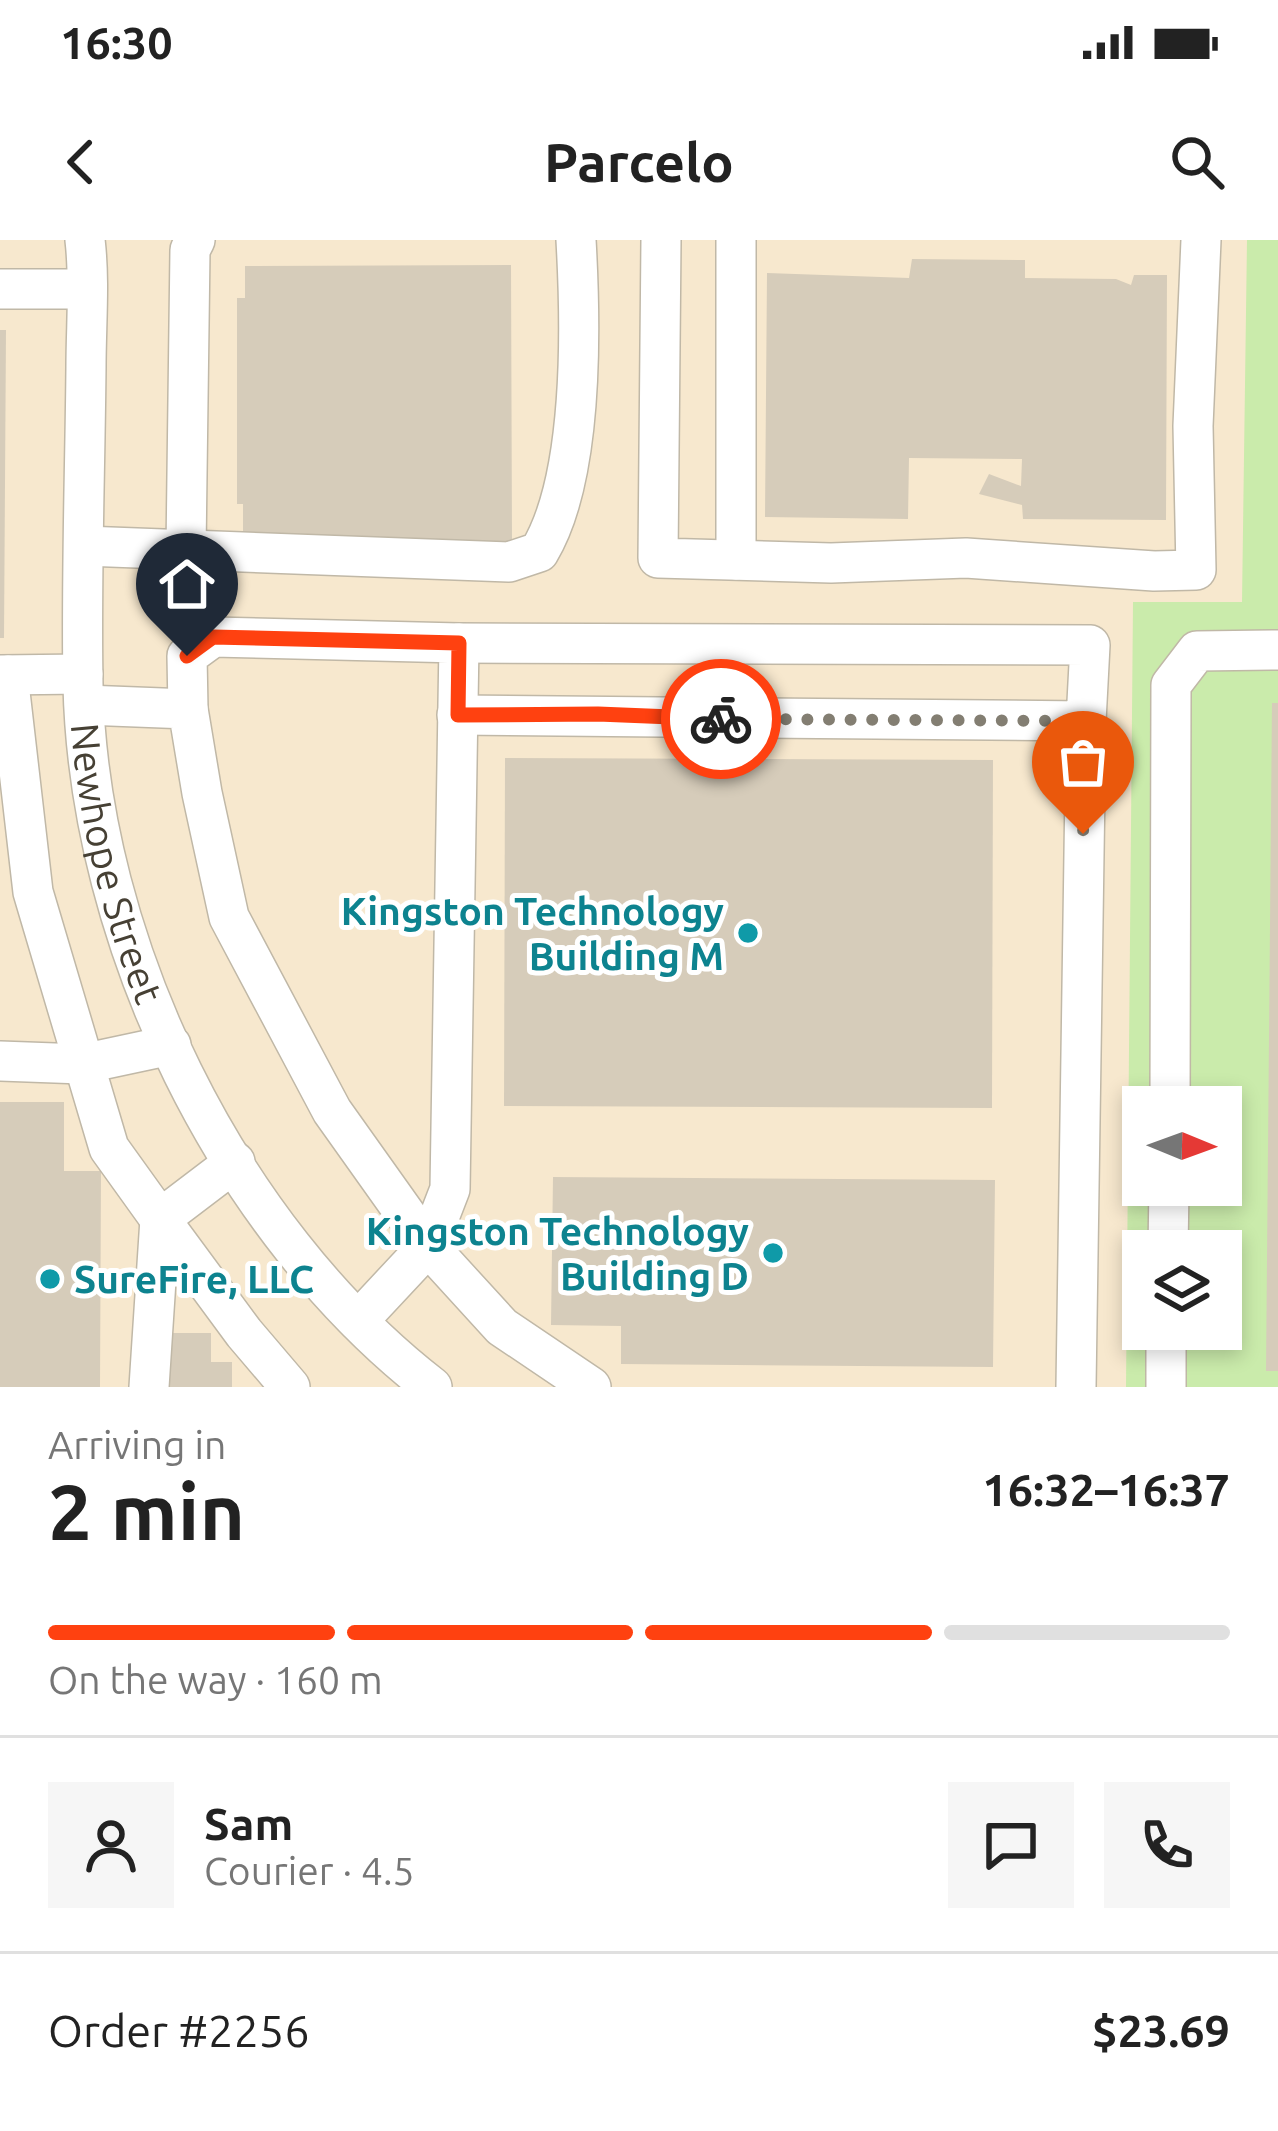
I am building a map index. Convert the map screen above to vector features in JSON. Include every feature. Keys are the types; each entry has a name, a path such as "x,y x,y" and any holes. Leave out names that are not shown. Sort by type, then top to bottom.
{"street":[{"name":"Newhope Street","path":"85,240 84,689 95,800 119,909 155,1013 203,1113 337,1302 427,1386"},
{"path":"187,550 190,250 195,240"},
{"path":"84,546 508,562 539,552 556,524 570,467 579,296 576,240"},
{"path":"661,240 658,558 830,563 966,558 1154,572 1196,570 1193,426 1201,240"},
{"path":"736,240 736,560"},
{"path":"0,289 86,290"},
{"path":"591,1387 502,1327 428,1246 332,1111 229,917 188,709 187,656 213,637 459,643 1090,645 1076,1387"},
{"path":"358,1321 428,1246 449,1189 459,643"},
{"path":"1170,1086 1171,686 1197,651 1278,650"},
{"path":"188,709 4,675 33,892 110,1148 244,1333 290,1387"},
{"path":"458,715 1087,721"},
{"path":"0,1061 82,1064 171,1045"},
{"path":"149,1387 160,1219 235,1162"},
{"path":"1166,1350 1166,1387"}],"shaded area":[{"path":"0,240 1278,240 1278,1387 0,1387"}],"green space":[{"path":"1247,240 1278,240 1278,1387 1126,1387 1126,1350 1242,1350 1242,1230 1127,1230 1128,1206 1242,1206 1242,1086 1129,1086 1133,602 1242,602"}],"building":[{"path":"912,259 1025,260 1025,278 1116,279 1131,285 1134,275 1167,275 1166,520 1023,519 1022,505 979,494 989,474 1021,486 1022,459 909,458 908,519 765,517 767,273 909,278"},
{"path":"511,265 512,542 267,543 267,533 243,532 243,504 237,504 237,298 245,298 245,266"},
{"path":"0,330 6,330 4,638 0,638"},
{"path":"1272,703 1278,703 1278,1371 1266,1371"},
{"name":"Kingston Technology Building M","path":"505,758 993,760 992,1108 504,1106"},
{"name":"SureFire, LLC","path":"0,1102 64,1102 64,1171 101,1171 100,1387 0,1387"},
{"name":"Kingston Technology Building D","path":"553,1177 995,1180 993,1367 621,1364 621,1326 551,1325"},
{"path":"162,1333 211,1333 211,1362 232,1362 232,1387 162,1387"}],"way so far":[{"path":"721,719 1087,721 1083,834"}],"place":[{"name":"Kingston Technology Building M","path":"748,933"},
{"name":"Kingston Technology Building D","path":"773,1253"},
{"name":"SureFire, LLC","path":"50,1279"}],"route":[{"path":"187,656 213,637 459,643 458,715 721,719"}]}
